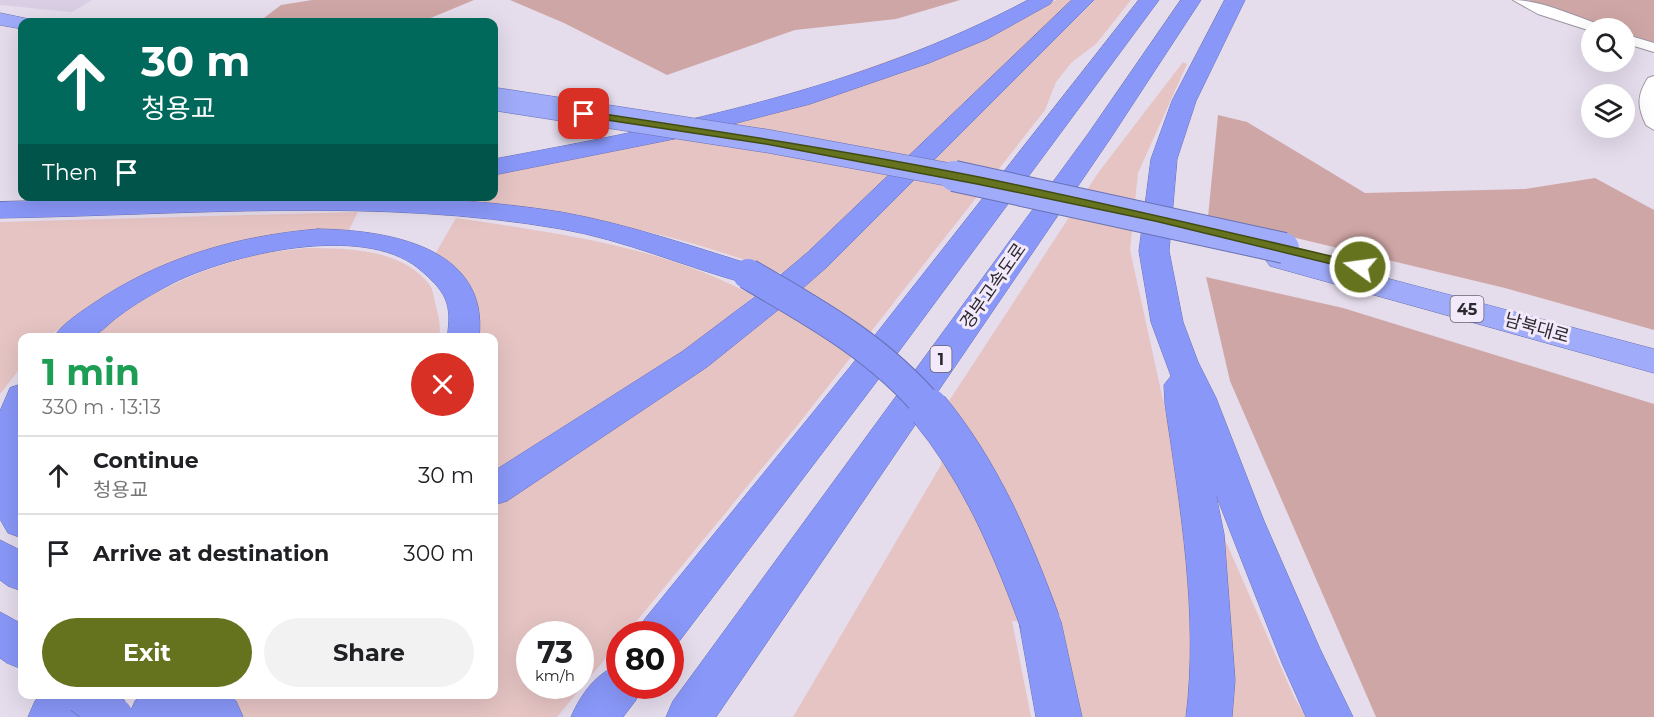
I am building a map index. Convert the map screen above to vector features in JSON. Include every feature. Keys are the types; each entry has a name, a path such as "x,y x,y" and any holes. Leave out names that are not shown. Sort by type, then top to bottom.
{"highway":[{"path":"498,166 604,148 764,109 872,76 941,50 980,33 1043,0"},
{"path":"498,487 695,359 767,303 818,259 1084,0"},
{"path":"669,621 862,376 1149,0"},
{"name":"경부고속도로","path":"689,717 1097,139 1191,0"},
{"path":"1235,0 1184,101 1164,159 1154,251 1167,322 1181,362 1199,398 1245,521 1304,663 1330,717"},
{"path":"0,20 18,22"},
{"path":"0,29 18,31"},
{"name":"45","path":"498,100 766,141 930,171 1155,218 1282,254"},
{"name":"45","path":"498,111 829,166 1282,254"},
{"path":"208,203 223,201"},
{"path":"0,210 126,208 208,203 390,205 506,213 563,221 639,239 748,274 828,321 898,373 940,421 983,486 1019,563 1040,622 1059,717"},
{"path":"75,333 96,315 137,290 181,268 224,252 274,241 318,237 353,237 386,244 414,252 436,265 455,286 465,310 463,333"},
{"name":"남북대로","path":"1282,254 1473,296 1654,346"},
{"name":"남북대로","path":"1282,254 1654,361"},
{"path":"1181,362 1182,404 1204,534 1213,680 1209,717"},
{"path":"18,408 4,451 9,500 18,515"},
{"path":"0,557 18,570"},
{"path":"0,632 18,646"},
{"path":"51,717 76,699"},
{"path":"90,699 113,717"},
{"path":"151,717 176,699"},
{"path":"196,699 219,717"},
{"path":"594,717 609,699"}],"street":[{"path":"1520,0 1543,11 1581,23"},
{"path":"1635,42 1654,48"},
{"path":"1654,81 1650,86 1645,106 1654,125"}],"shaded area":[{"path":"0,0 92,0 72,12 0,5"},
{"path":"312,0 474,0 431,18 264,18 281,5"},
{"path":"510,0 960,0 896,19 795,30 667,75 564,23"},
{"path":"1057,0 1074,0 839,225 783,274 734,256 633,228 530,210 447,201 498,201 498,170 595,155 702,128"},
{"path":"1095,0 1131,0 1096,44 1072,62 1056,82 1045,110 800,422 637,621 606,621 606,658 594,672 594,621 516,621 516,699 572,699 557,717 175,717 200,699 498,699 498,503 626,417 944,148"},
{"path":"1528,0 1654,0 1654,43 1635,36 1635,18 1582,18"},
{"path":"1183,62 1187,64 1138,173 1130,250 1174,450 1184,518 1194,646 1187,717 1077,717 1057,623 1012,621 1031,717 793,717 941,465 947,404 1098,173"},
{"path":"1218,115 1247,122 1365,193 1525,189 1595,178 1654,210 1654,330 1505,288 1208,217"},
{"path":"358,212 348,232 285,233 216,247 134,282 53,333 18,333 18,371 0,394 0,222"},
{"path":"456,218 571,236 646,253 719,279 754,296 681,355 498,473 498,333 471,333 434,256"},
{"path":"304,248 354,250 371,252 403,263 429,284 440,333 97,333 125,311 183,280 224,264 267,253"},
{"path":"1206,277 1343,308 1654,404 1654,717 1376,717 1230,381"},
{"path":"1223,535 1294,697 1306,717 1231,717 1233,702"}],"route":[{"path":"584,114 766,141 977,180 1155,218 1360,267"}]}
